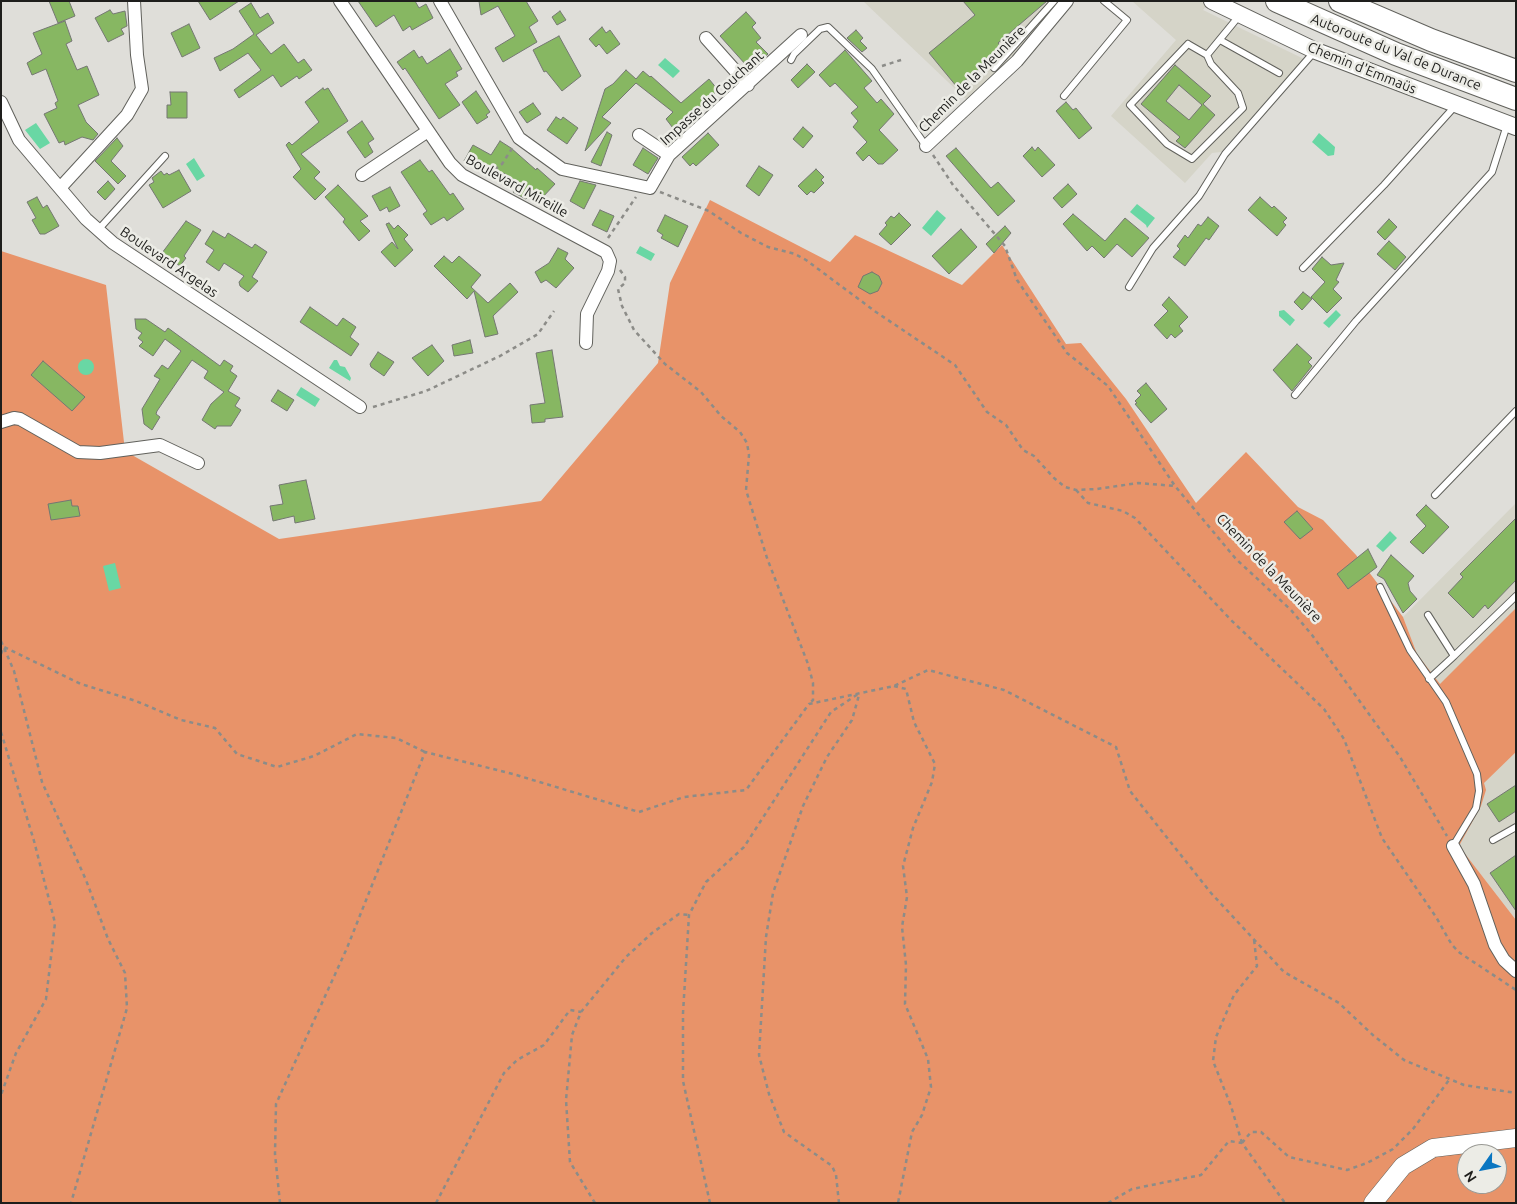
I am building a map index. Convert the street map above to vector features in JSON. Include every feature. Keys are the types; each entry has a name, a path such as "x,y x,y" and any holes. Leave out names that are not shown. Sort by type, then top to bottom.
{"highway":[{"name":"Autoroute du Val de Durance","path":"1278,1 1396,54 1516,99"},
{"name":"Autoroute du Val de Durance","path":"1340,1 1431,40 1516,70"}],"main road":[{"path":"1373,1203 1403,1166 1433,1148 1516,1138"}],"street":[{"path":"60,188 127,115 142,89 137,55 134,1"},
{"name":"Boulevard Mireille","path":"340,1 428,132 450,163 462,175 477,181 606,252 610,260"},
{"path":"440,1 519,138 562,169 650,188"},
{"name":"Chemin de la Meunière","path":"926,146 1017,61 1067,1"},
{"name":"Chemin d'Emmaüs","path":"1212,1 1316,51 1511,125"},
{"name":"Impasse du Couchant","path":"650,188 669,155 802,35"},
{"path":"706,38 748,85"},
{"name":"Boulevard Argelas","path":"3,110 19,140 35,162 86,219 113,243 360,407"},
{"path":"362,175 428,132"},
{"path":"639,135 669,155"},
{"path":"586,343 588,314 604,281 610,260"},
{"path":"1,422 14,418 20,419 78,452 100,453 160,445 198,463"},
{"path":"1453,846 1474,884 1495,945 1504,960 1516,971"}],"lane":[{"path":"994,68 1054,1"},
{"path":"1064,96 1127,20 1104,1"},
{"path":"1207,55 1240,15"},
{"path":"791,60 794,54 820,29 828,27 872,69 926,146"},
{"path":"1220,40 1279,73"},
{"path":"1188,44 1207,55 1211,64 1238,93 1243,108 1192,160 1167,144 1130,105 1188,44"},
{"path":"1129,287 1153,248 1199,196 1225,154 1316,51"},
{"path":"1303,268 1384,185 1456,104"},
{"path":"1295,395 1356,321 1492,172 1511,125"},
{"path":"98,230 165,156"},
{"path":"1435,495 1516,411"},
{"path":"1380,587 1410,650 1446,702 1456,722 1476,774 1479,791 1476,808 1467,827 1453,846"},
{"path":"1429,679 1516,596"},
{"path":"1428,615 1454,656"},
{"path":"1493,840 1516,827"}],"path":[{"path":"872,69 904,59"},
{"path":"477,181 502,164 519,138"},
{"name":"Chemin de la Meunière","path":"926,146 953,185 1005,246 1017,280 1067,353 1108,386 1174,486 1236,559 1291,610 1312,635 1400,756 1453,846"},
{"path":"600,249 638,195 650,188 709,211 741,233 768,247 795,254 806,260 876,312 955,365 987,412 1006,425 1023,450 1034,456 1065,487 1076,490 1097,489 1138,483 1174,486"},
{"path":"4,647 81,684 136,701 181,720 215,728 236,754 277,767 314,756 357,734 396,738 426,752 513,774 639,812 684,797 746,790 813,700 813,683 808,664 767,558 746,490 749,455 747,443 740,432 721,416 701,392 665,364 634,330 622,306 618,289 625,283 625,277 622,271 610,260"},
{"path":"360,407 366,409 426,391 500,356 538,334 554,311"},
{"path":"1076,490 1088,503 1122,511 1135,518 1231,620 1324,709 1344,739 1382,838 1436,917 1452,944 1460,953 1516,990"},
{"path":"1,641 14,671 42,782 86,880 108,940 125,973 127,1008 71,1203"},
{"path":"1,654 4,647"},
{"path":"809,704 894,686 928,670 1004,690 1116,748 1130,791 1211,893 1284,972 1339,1002 1374,1036 1404,1060 1464,1085 1516,1094"},
{"path":"894,686 906,689 914,722 935,764 932,782 913,828 903,866 906,897 902,927 906,965 905,1004 928,1059 931,1087 922,1115 912,1132 898,1203"},
{"path":"710,1203 683,1081 689,915 706,882 744,848 831,712 859,693"},
{"path":"839,1203 836,1175 832,1166 784,1132 770,1094 759,1055 766,937 773,893 803,806 827,757 852,720 859,693"},
{"path":"1,732 34,840 55,923 46,999 16,1053 1,1095"},
{"path":"280,1203 275,1154 276,1104 347,948 426,752"},
{"path":"595,1203 570,1162 566,1100 572,1034 581,1012 626,957 652,933 679,914 689,915"},
{"path":"1254,938 1257,966 1234,995 1216,1037 1213,1061 1231,1106 1242,1143 1285,1203"},
{"path":"436,1203 504,1073 517,1060 544,1045 570,1010 581,1012"},
{"path":"1242,1143 1250,1132 1261,1132 1289,1156 1347,1170 1366,1163 1393,1149 1413,1129 1449,1080"},
{"path":"1108,1203 1132,1189 1201,1175 1229,1141 1242,1143"}],"shaded area":[{"path":"863,1 1059,1 1042,20 1028,43 968,101"},
{"path":"1132,1 1200,1 1207,5 1203,10 1304,59 1221,152 1212,153 1185,183 1111,116 1176,40"},
{"path":"665,58 680,71 673,78 658,65"},
{"path":"36,123 50,143 40,149 25,130"},
{"path":"1319,133 1335,147 1334,155 1328,156 1312,142"},
{"path":"194,158 205,176 197,181 186,164"},
{"path":"710,200 830,262 855,235 962,285 1002,245 1066,344 1081,343 1126,399 1196,503 1246,452 1298,507 1323,520 1356,555 1403,617 1417,654 1440,684 1516,608 1516,752 1484,783 1486,790 1481,806 1459,846 1516,920 1516,1203 1,1203 1,251 106,285 125,451 279,539 541,501 658,363 670,283"},
{"path":"1137,204 1155,218 1147,228 1130,212"},
{"path":"937,210 946,218 931,236 922,228"},
{"path":"640,246 655,254 651,261 636,253"},
{"path":"1284,310 1295,320 1290,326 1279,316 1279,311"},
{"path":"1336,310 1341,315 1329,328 1323,323"},
{"path":"86,359 92,361 94,367 92,373 86,375 80,373 78,367 80,361"},
{"path":"334,360 337,360 340,366 345,367 351,378 350,381 329,368"},
{"path":"301,387 320,399 315,407 296,395"},
{"path":"1516,503 1516,608 1440,685 1417,654 1403,617"},
{"path":"1390,531 1397,538 1383,552 1376,546"},
{"path":"115,563 121,588 109,591 103,566"},
{"path":"1516,752 1516,920 1459,846 1481,806 1483,783"}],"building":[{"path":"49,1 69,1 75,16 58,23"},
{"path":"198,1 239,1 210,20"},
{"path":"358,1 415,1 419,8 426,4 433,18 412,30 410,26 403,31 394,15 376,27"},
{"path":"479,1 526,1 538,21 529,27 537,42 503,62 495,48 515,36 498,6 481,15"},
{"path":"963,1 1047,1 998,43 1003,49 957,87 929,53 975,15"},
{"path":"251,3 260,18 268,13 274,23 256,35 271,54 284,44 298,63 304,59 312,70 299,79 297,76 281,87 273,75 239,98 234,90 261,70 248,53 220,71 214,58 233,49 254,34 239,11"},
{"path":"110,10 113,14 125,11 127,26 121,29 124,34 108,42 95,18"},
{"path":"560,11 566,20 557,25 552,17"},
{"path":"746,12 756,23 752,27 761,38 756,42 768,54 758,63 756,61 752,65 749,62 746,65 720,36"},
{"path":"65,21 72,41 66,44 77,70 87,66 99,95 78,105 86,122 98,134 93,140 82,137 65,145 64,141 59,143 44,114 57,108 55,103 58,101 46,69 32,75 27,63 42,54 33,33"},
{"path":"189,24 200,48 182,57 171,33"},
{"path":"602,27 606,33 610,30 620,44 607,54 599,44 596,47 589,39"},
{"path":"856,30 863,38 860,41 867,48 862,52 847,38"},
{"path":"559,36 581,76 562,91 546,71 544,72 533,50"},
{"path":"450,49 462,69 456,72 458,76 445,84 460,105 439,119 405,68 403,70 397,62 414,50 419,58 422,56 427,64"},
{"path":"845,50 872,81 864,88 877,103 881,99 894,114 879,130 898,150 883,164 878,164 869,155 863,161 856,153 867,142 853,127 858,121 851,113 858,107 835,83 830,87 819,75"},
{"path":"807,64 815,72 798,88 791,80"},
{"path":"1175,65 1211,96 1203,104 1215,115 1185,148 1176,141 1180,137 1141,104","holes":["1179,85 1202,105 1189,120 1166,101"]},
{"path":"626,70 636,79 643,71 681,103 709,79 718,90 693,113 695,116 676,132 666,119 673,112 636,83 602,117 611,123 585,151 605,89 613,84"},
{"path":"323,88 324,90 328,88 348,121 301,154 320,172 314,178 326,189 315,200 293,177 301,169 286,145 289,142 292,145 319,122 305,102"},
{"path":"476,91 490,112 486,115 488,117 477,124 462,102"},
{"path":"170,92 187,92 187,118 167,118 167,105 171,105"},
{"path":"1066,102 1073,110 1076,108 1092,128 1079,139 1056,111"},
{"path":"533,103 541,114 527,123 519,112"},
{"path":"556,117 561,120 563,117 578,128 567,144 547,130"},
{"path":"362,121 374,139 368,143 373,152 365,158 347,132"},
{"path":"803,127 813,136 803,148 793,139"},
{"path":"607,132 612,135 601,166 591,162"},
{"path":"708,133 719,145 696,166 693,163 690,166 682,157"},
{"path":"117,138 123,146 111,161 126,176 118,184 95,161"},
{"path":"500,141 536,170 537,168 555,184 541,199 533,191 526,199 513,192 518,186 504,173 494,181 488,175 464,161 473,145 491,155"},
{"path":"1032,147 1035,151 1038,147 1055,165 1042,177 1023,156"},
{"path":"643,148 658,158 648,174 633,165"},
{"path":"956,148 991,188 998,182 1015,201 998,216 946,156"},
{"path":"420,160 429,172 432,170 450,195 453,193 464,209 447,221 444,217 431,225 423,214 427,211 401,172"},
{"path":"759,166 773,175 759,196 746,186"},
{"path":"816,169 824,177 821,180 824,183 814,193 811,191 807,195 798,186"},
{"path":"179,170 191,191 163,208 149,185 154,182 152,178 161,171 164,175 167,173 169,175"},
{"path":"108,181 115,189 105,200 97,192"},
{"path":"580,181 596,185 584,209 570,201"},
{"path":"1068,184 1077,194 1062,208 1053,198"},
{"path":"338,185 368,216 360,221 370,231 359,241 343,222 345,219 325,197"},
{"path":"390,187 400,206 389,212 387,207 380,211 372,196"},
{"path":"37,197 43,208 47,205 59,226 45,234 40,234 32,220 36,218 27,202"},
{"path":"1260,197 1287,218 1283,222 1286,225 1277,236 1248,210"},
{"path":"600,210 614,216 607,232 592,225"},
{"path":"899,213 911,225 891,245 879,234 887,225 885,223 891,216 894,218"},
{"path":"1073,214 1105,241 1125,218 1149,238 1132,257 1117,244 1104,258 1092,246 1087,251 1063,224"},
{"path":"665,215 688,226 678,247 661,238 663,235 657,231"},
{"path":"1208,217 1219,226 1209,240 1206,238 1185,266 1173,257 1180,249 1177,246 1185,235 1188,238 1198,224 1201,226"},
{"path":"1389,219 1397,227 1385,240 1377,232"},
{"path":"186,221 201,230 184,256 186,258 180,266 162,253"},
{"path":"389,223 394,229 398,225 408,235 404,239 413,250 395,267 381,252 392,242 398,249 386,224"},
{"path":"1005,226 1011,233 994,253 986,244"},
{"path":"961,229 977,247 949,274 932,256"},
{"path":"213,231 225,238 228,233 252,248 255,244 267,252 252,277 258,281 248,292 240,286 239,282 244,276 224,263 219,271 206,262 214,250 205,244"},
{"path":"1389,241 1406,257 1395,270 1377,254"},
{"path":"558,248 568,253 565,259 574,268 556,288 546,280 541,283 535,272 549,263"},
{"path":"444,256 452,263 459,256 481,275 471,287 488,303 510,283 518,292 493,316 498,334 485,337 474,291 467,299 434,266"},
{"path":"1322,257 1331,265 1344,263 1336,280 1339,282 1333,289 1342,298 1327,313 1311,297 1325,282 1312,269"},
{"path":"872,272 879,276 882,283 878,291 870,294 858,287 863,276"},
{"path":"1303,292 1312,299 1302,310 1294,302"},
{"path":"1169,297 1188,317 1179,326 1183,331 1175,338 1171,334 1167,339 1154,325 1168,311 1162,305"},
{"path":"310,307 337,326 343,318 356,327 350,337 359,344 351,356 300,322"},
{"path":"135,319 146,319 165,332 168,328 220,366 224,360 233,366 230,371 237,376 228,391 240,398 235,406 241,410 231,426 217,426 215,429 202,420 211,404 224,392 204,378 208,371 192,360 157,411 156,414 160,417 152,430 144,424 142,409 160,379 154,376 162,365 168,369 181,351 165,339 153,356 139,346 143,342 138,338 142,333 136,329"},
{"path":"470,340 473,353 454,356 452,345"},
{"path":"1297,344 1312,358 1308,362 1312,366 1292,391 1273,370"},
{"path":"432,345 444,361 428,376 412,358"},
{"path":"552,350 563,417 532,423 530,405 545,403 536,353"},
{"path":"378,352 394,362 384,376 371,367 370,364"},
{"path":"43,361 85,397 72,411 31,375"},
{"path":"1146,383 1167,409 1151,423 1135,404 1137,403 1135,401 1141,395 1137,391"},
{"path":"278,390 294,400 287,411 271,401"},
{"path":"306,480 315,519 295,523 294,516 273,521 270,506 283,504 279,485"},
{"path":"71,500 72,506 78,506 80,516 51,520 48,504"},
{"path":"1426,505 1449,527 1423,554 1410,542 1426,526 1416,515"},
{"path":"1297,511 1313,529 1300,539 1284,522"},
{"path":"1516,518 1516,580 1488,609 1485,605 1473,618 1448,593 1463,577 1460,574"},
{"path":"1368,549 1377,567 1348,589 1337,574"},
{"path":"1391,555 1414,576 1408,583 1410,591 1417,599 1403,613 1384,579 1377,575"},
{"path":"1516,785 1516,811 1499,822 1487,804"},
{"path":"1516,855 1516,911 1490,873"}]}
